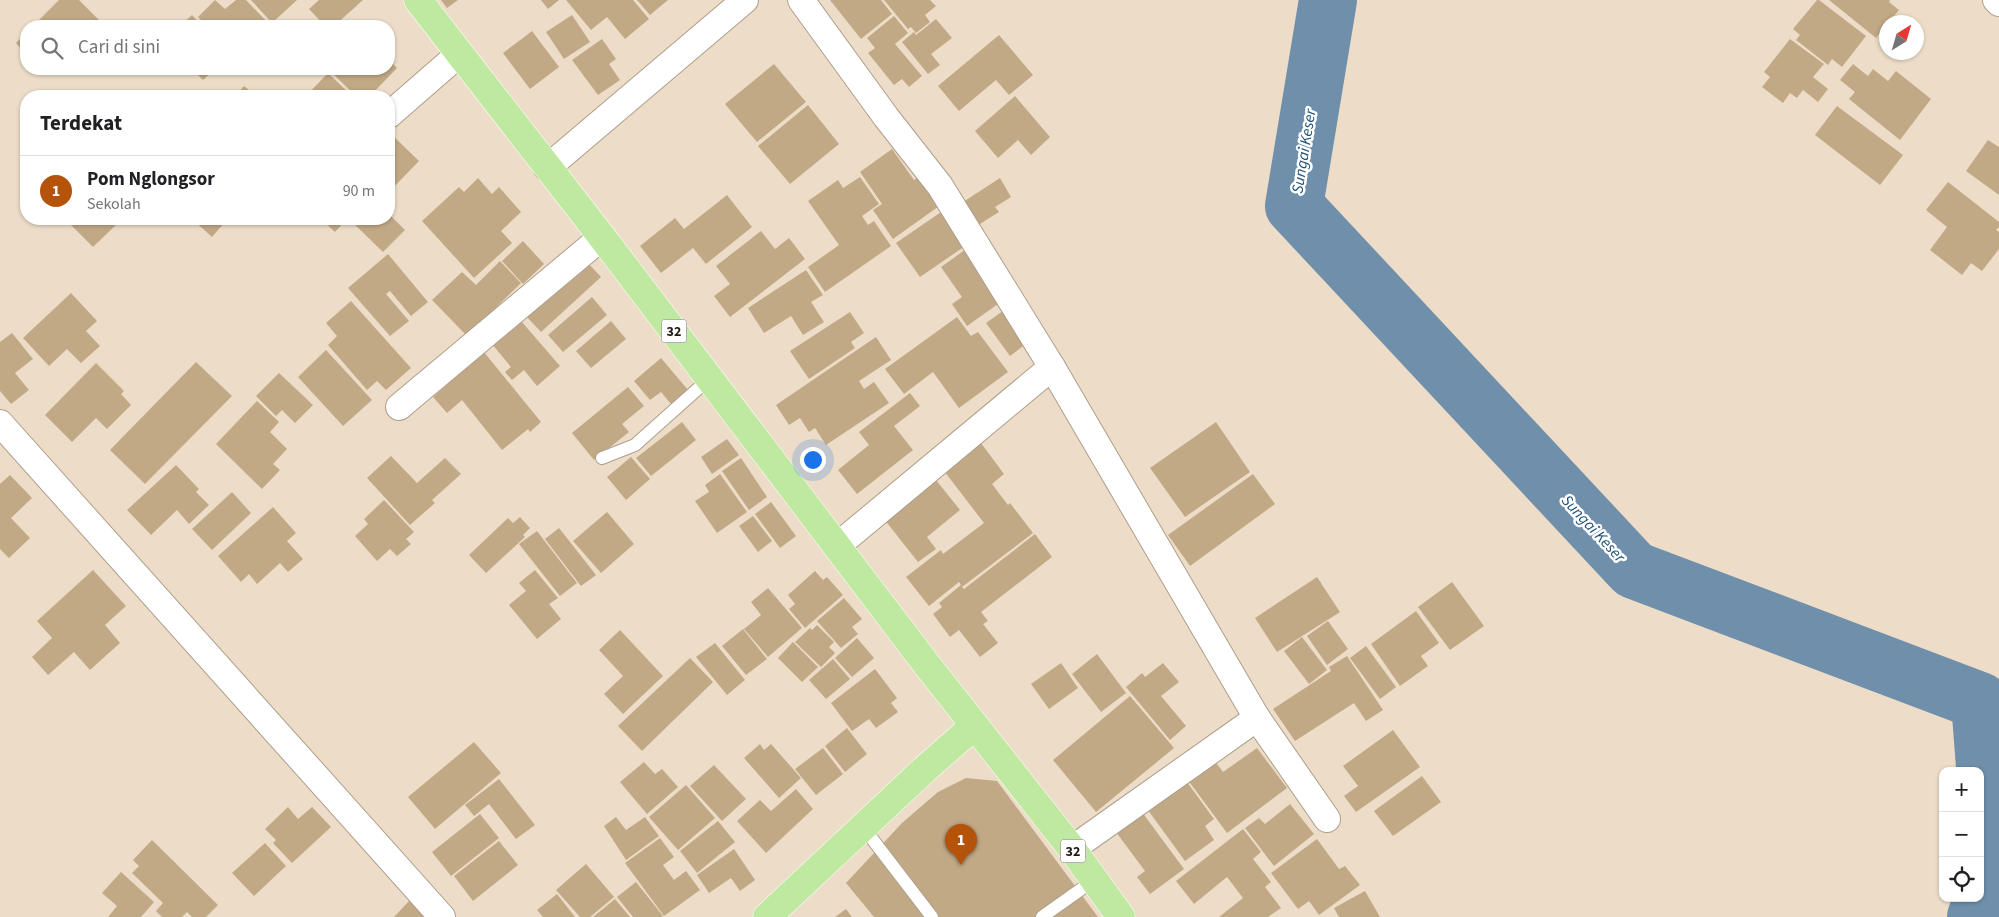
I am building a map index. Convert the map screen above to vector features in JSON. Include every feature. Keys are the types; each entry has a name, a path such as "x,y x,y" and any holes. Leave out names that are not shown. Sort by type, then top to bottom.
{"highway":[{"name":"32","path":"418,0 710,378 974,726 1072,849 1121,917"},
{"path":"767,917 925,769 974,726"}],"street":[{"path":"547,168 745,0"},
{"path":"801,0 940,186 1052,367 1257,718 1326,819"},
{"path":"1996,0 1999,3"},
{"path":"395,110 459,54"},
{"path":"399,407 602,237"},
{"path":"837,546 1052,367"},
{"path":"0,423 442,917"},
{"path":"1072,849 1257,718"}],"lane":[{"path":"602,458 635,446 710,378"},
{"path":"863,827 932,917"},
{"path":"1042,917 1094,880"}],"building":[{"path":"59,0 79,0 99,20 39,20"},
{"path":"215,0 225,9 236,0 246,0 265,20 201,20 198,17"},
{"path":"251,0 297,0 275,20 269,20"},
{"path":"319,0 363,0 341,20 319,20 309,9"},
{"path":"441,0 458,0 447,8"},
{"path":"541,0 559,0 548,9"},
{"path":"566,0 633,0 649,19 625,39 607,17 591,30"},
{"path":"637,0 668,0 650,15"},
{"path":"830,0 881,0 892,14 861,39"},
{"path":"884,0 930,0 936,6 925,15 930,22 916,33 911,27 908,29"},
{"path":"1817,0 1866,36 1842,67 1832,59 1828,65 1796,40 1800,35 1793,29"},
{"path":"1829,0 1890,0 1889,2 1899,10 1895,15 1879,15 1879,34 1876,38"},
{"path":"192,15 197,20 187,20"},
{"path":"572,15 590,42 564,59 546,32"},
{"path":"894,16 908,33 895,44 922,76 909,87 902,79 894,85 868,53 875,48 867,38"},
{"path":"936,19 952,38 931,54 940,65 928,74 902,42 914,32 916,35"},
{"path":"532,31 559,67 530,89 503,53"},
{"path":"999,35 1033,75 1009,95 996,80 959,111 938,86"},
{"path":"20,39 20,47 16,43"},
{"path":"602,39 616,59 609,64 620,80 598,95 572,60"},
{"path":"1790,39 1824,64 1813,77 1828,89 1818,102 1803,90 1797,98 1790,93 1783,103 1762,87 1770,77 1764,72"},
{"path":"774,64 806,102 757,142 725,104"},
{"path":"1853,64 1868,76 1873,69 1888,81 1896,71 1931,99 1900,140 1849,99 1855,92 1840,80"},
{"path":"198,75 208,75 203,80"},
{"path":"326,75 330,75 346,90 312,90"},
{"path":"334,75 390,75 376,90 350,90"},
{"path":"244,86 249,90 240,90"},
{"path":"1015,96 1050,137 1031,155 1018,140 998,158 975,131"},
{"path":"808,105 839,144 790,184 758,146"},
{"path":"1837,106 1903,155 1880,185 1815,135"},
{"path":"395,138 419,161 395,186"},
{"path":"1988,140 1999,147 1999,195 1966,171"},
{"path":"892,149 914,180 921,175 942,204 893,239 873,210 882,204 860,172"},
{"path":"860,177 879,204 862,216 868,225 874,221 891,246 825,292 808,267 839,245 808,201 838,180 843,188"},
{"path":"478,178 492,194 499,187 521,212 501,231 512,243 474,278 422,221 459,187 464,192"},
{"path":"1000,178 1011,197 995,207 999,212 975,227 960,204"},
{"path":"1948,182 1999,222 1999,227 1996,230 1999,232 1999,249 1982,271 1971,263 1962,275 1930,250 1947,227 1926,210"},
{"path":"727,195 752,227 706,264 693,248 661,273 640,246 675,218 684,229"},
{"path":"944,210 968,244 920,277 896,243"},
{"path":"395,220 405,230 383,252 355,225 395,225"},
{"path":"71,225 116,225 93,247"},
{"path":"199,225 222,225 212,237"},
{"path":"327,225 341,225 335,232"},
{"path":"761,231 775,249 789,238 805,259 730,317 714,296 730,284 716,266"},
{"path":"523,241 544,264 523,284 502,261"},
{"path":"969,247 1005,299 967,326 952,304 962,297 941,267"},
{"path":"388,254 428,302 411,316 390,291 386,294 409,321 390,336 348,288"},
{"path":"500,261 521,283 467,336 432,300 462,272 476,285"},
{"path":"587,262 601,277 541,332 526,316"},
{"path":"806,270 823,295 811,302 824,322 803,335 791,316 764,333 748,308"},
{"path":"71,293 97,321 86,331 100,346 81,363 67,349 49,366 23,338"},
{"path":"592,297 607,315 563,352 548,335"},
{"path":"351,301 411,368 386,390 377,381 367,390 328,345 337,336 326,323"},
{"path":"1007,308 1031,340 1010,356 986,323"},
{"path":"850,312 864,333 851,342 855,348 809,379 790,351"},
{"path":"515,314 560,366 537,386 524,370 512,380 505,372 511,367 487,338"},
{"path":"957,317 971,336 978,332 1008,372 959,408 933,372 904,394 885,369"},
{"path":"611,321 626,339 591,368 576,351"},
{"path":"12,333 33,359 15,373 29,390 11,404 0,391 0,342"},
{"path":"876,337 891,360 859,381 864,389 874,382 889,403 826,445 815,428 809,432 800,418 789,425 776,405"},
{"path":"479,346 541,422 530,432 528,429 502,450 462,400 447,413 433,397 448,384"},
{"path":"326,350 372,400 343,426 298,377"},
{"path":"661,358 688,390 671,404 661,392 650,400 634,381"},
{"path":"196,362 232,396 145,484 110,450"},
{"path":"96,363 124,391 121,394 131,405 107,429 96,418 72,442 45,415"},
{"path":"279,373 313,405 295,423 282,410 276,416 256,396"},
{"path":"628,387 644,406 622,424 629,432 594,460 572,433"},
{"path":"910,393 920,406 894,426 913,450 857,494 838,470 869,445 859,432"},
{"path":"257,401 279,422 270,432 287,449 273,464 280,470 262,489 216,444"},
{"path":"682,422 696,440 651,476 636,458"},
{"path":"1216,422 1250,472 1185,517 1150,468"},
{"path":"727,439 739,455 712,474 701,457"},
{"path":"978,439 1004,474 992,484 1008,505 1010,503 1033,533 962,587 964,589 1035,534 1052,557 981,612 988,621 983,624 998,643 980,657 959,630 950,637 933,614 942,607 939,603 961,585 959,582 929,606 906,577 941,550 943,554 984,523 941,467"},
{"path":"391,456 417,483 445,458 461,474 432,500 435,503 410,525 367,478"},
{"path":"631,457 650,479 626,500 607,477"},
{"path":"741,458 767,497 749,510 722,471"},
{"path":"176,465 199,489 196,492 209,505 189,524 177,510 151,535 127,510"},
{"path":"720,474 747,512 717,533 695,501 709,492 705,485"},
{"path":"1253,474 1275,504 1190,566 1168,535"},
{"path":"10,475 32,498 11,518 30,538 9,558 0,549 0,484"},
{"path":"936,480 960,510 927,537 936,549 918,562 884,519"},
{"path":"232,492 251,513 212,550 192,529"},
{"path":"384,500 414,532 406,539 411,544 397,556 390,549 377,561 355,536 368,524 364,519"},
{"path":"771,502 796,536 780,548 755,514"},
{"path":"273,507 296,533 287,541 303,559 288,572 280,563 257,584 249,574 241,582 218,556"},
{"path":"607,512 634,544 601,573 573,541"},
{"path":"753,516 772,541 758,552 739,526"},
{"path":"520,517 530,528 523,535 525,537 486,573 469,555 508,518 513,523"},
{"path":"559,528 596,575 581,586 545,539"},
{"path":"537,531 577,583 560,596 519,544"},
{"path":"93,570 126,606 105,625 120,643 90,670 74,652 48,675 32,657 52,638 37,621"},
{"path":"535,570 558,598 549,604 561,619 537,639 509,605 526,591 519,583"},
{"path":"815,571 823,580 827,577 843,595 805,628 789,609 795,604 788,595"},
{"path":"1317,577 1340,612 1277,652 1255,618"},
{"path":"1452,582 1484,626 1450,650 1418,607"},
{"path":"768,588 802,628 768,657 744,629 761,615 751,602"},
{"path":"844,598 862,619 852,627 858,634 841,648 817,621"},
{"path":"1416,611 1439,643 1421,656 1428,666 1400,686 1371,644"},
{"path":"1328,621 1348,649 1327,665 1307,636"},
{"path":"817,625 834,642 829,647 835,653 821,667 795,642 810,628 812,630"},
{"path":"743,629 767,659 746,675 722,646"},
{"path":"620,630 663,676 623,714 604,694 623,676 599,650"},
{"path":"1302,637 1327,670 1309,684 1284,651"},
{"path":"857,638 874,658 852,677 835,658"},
{"path":"793,642 818,667 802,682 778,658"},
{"path":"715,643 745,680 727,695 696,657"},
{"path":"1366,646 1396,687 1380,699 1350,658"},
{"path":"1097,654 1126,693 1101,712 1072,674"},
{"path":"1347,656 1383,710 1366,721 1354,703 1295,741 1273,709 1331,671 1329,667"},
{"path":"690,658 713,682 642,751 618,726"},
{"path":"833,659 850,679 826,699 809,680"},
{"path":"1061,663 1078,688 1049,709 1031,684"},
{"path":"1163,663 1179,682 1161,696 1186,726 1170,740 1126,687 1142,673 1145,677"},
{"path":"875,669 897,698 891,703 898,712 876,728 869,719 852,731 831,703"},
{"path":"1130,696 1174,748 1096,812 1053,760"},
{"path":"847,728 867,754 845,772 825,746"},
{"path":"1393,730 1420,767 1356,812 1344,796 1358,786 1343,766"},
{"path":"474,742 501,773 435,829 408,797"},
{"path":"760,744 764,750 771,744 801,778 779,798 744,758"},
{"path":"823,748 843,774 816,795 795,769"},
{"path":"1257,748 1287,788 1227,833 1185,776 1212,757 1223,772"},
{"path":"644,762 655,774 662,769 678,787 647,814 620,782"},
{"path":"714,765 746,799 722,821 690,786"},
{"path":"1422,776 1441,802 1393,836 1374,811"},
{"path":"966,778 997,781 1098,917 874,917 846,883 902,823 938,792"},
{"path":"1184,778 1214,819 1205,826 1214,840 1185,861 1145,806"},
{"path":"499,779 535,825 516,839 489,804 474,816 465,805"},
{"path":"686,785 715,818 678,850 649,817"},
{"path":"796,789 813,809 766,853 737,821 760,800 771,811"},
{"path":"1136,804 1184,869 1150,894 1137,877 1145,871 1110,824"},
{"path":"1290,804 1314,834 1274,866 1245,828 1259,818 1265,824"},
{"path":"288,807 298,819 312,807 331,827 292,863 273,843 276,840 265,829"},
{"path":"480,814 499,838 451,876 432,852"},
{"path":"616,817 626,830 645,817 659,836 626,860 604,826"},
{"path":"718,821 735,842 697,873 680,851"},
{"path":"1243,829 1261,852 1253,859 1271,882 1265,887 1281,908 1268,917 1219,917 1243,898 1227,877 1194,904 1176,881"},
{"path":"660,838 674,857 663,865 674,880 686,871 700,890 664,916 625,863"},
{"path":"1317,839 1339,869 1345,866 1360,885 1319,915 1309,901 1298,909 1271,873"},
{"path":"152,840 218,905 206,917 192,917 187,912 182,917 162,917 156,911 163,903 132,873 139,866 133,860"},
{"path":"499,841 518,865 473,901 454,876"},
{"path":"265,843 286,866 254,896 232,873"},
{"path":"734,849 755,880 740,891 731,878 709,893 697,875"},
{"path":"586,864 614,897 590,917 580,917 556,890"},
{"path":"121,872 154,902 141,917 108,917 117,906 102,893"},
{"path":"636,882 663,916 633,917 617,897"},
{"path":"1365,891 1380,917 1339,917 1334,908"},
{"path":"557,894 575,917 543,917 537,910"},
{"path":"615,899 630,917 593,917"},
{"path":"409,901 426,917 394,917"},
{"path":"846,909 852,917 835,917"}],"waterway":[{"name":"Sungai Keser","path":"1328,0 1294,206 1634,570 1980,701 1993,872 1976,917"}],"place":[{"name":"Pom Nglongsor","path":"961,865"}]}
